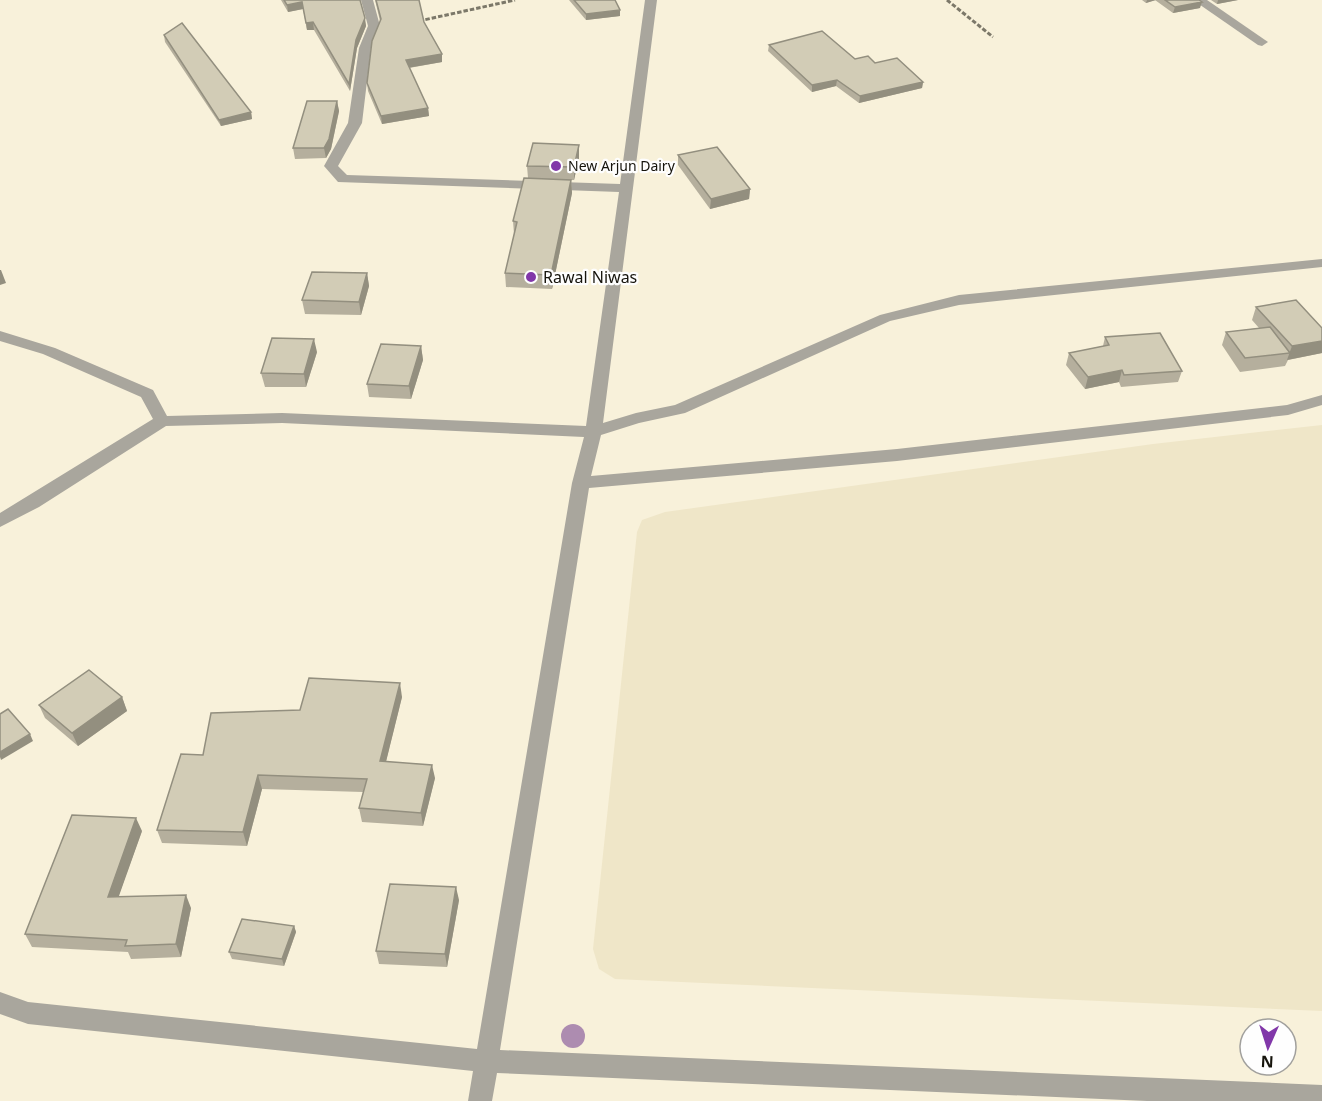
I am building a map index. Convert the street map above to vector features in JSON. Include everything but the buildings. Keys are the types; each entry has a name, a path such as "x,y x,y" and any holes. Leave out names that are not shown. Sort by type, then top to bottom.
{"street":[{"path":"367,0 374,26 365,48 355,123 332,166 343,179 627,188"},
{"path":"480,1101 581,483 594,432 651,0"},
{"path":"1199,0 1262,42"},
{"path":"0,520 33,504 162,421 282,418 594,432 636,418 679,409 885,318 959,300 1322,262"},
{"path":"0,336 49,351 147,394 162,421"},
{"path":"581,483 897,455 1288,410 1322,400"},
{"path":"0,1003 28,1013 486,1061 1322,1097"}],"path":[{"path":"374,26 428,20 515,0"},
{"path":"947,0 993,37"}],"shaded area":[{"path":"1322,425 1322,1011 615,979 599,969 593,949 637,532 642,520 665,512 1153,444"}],"place":[{"name":"New Arjun Dairy","path":"556,166"},
{"name":"Rawal Niwas","path":"531,277"}]}
